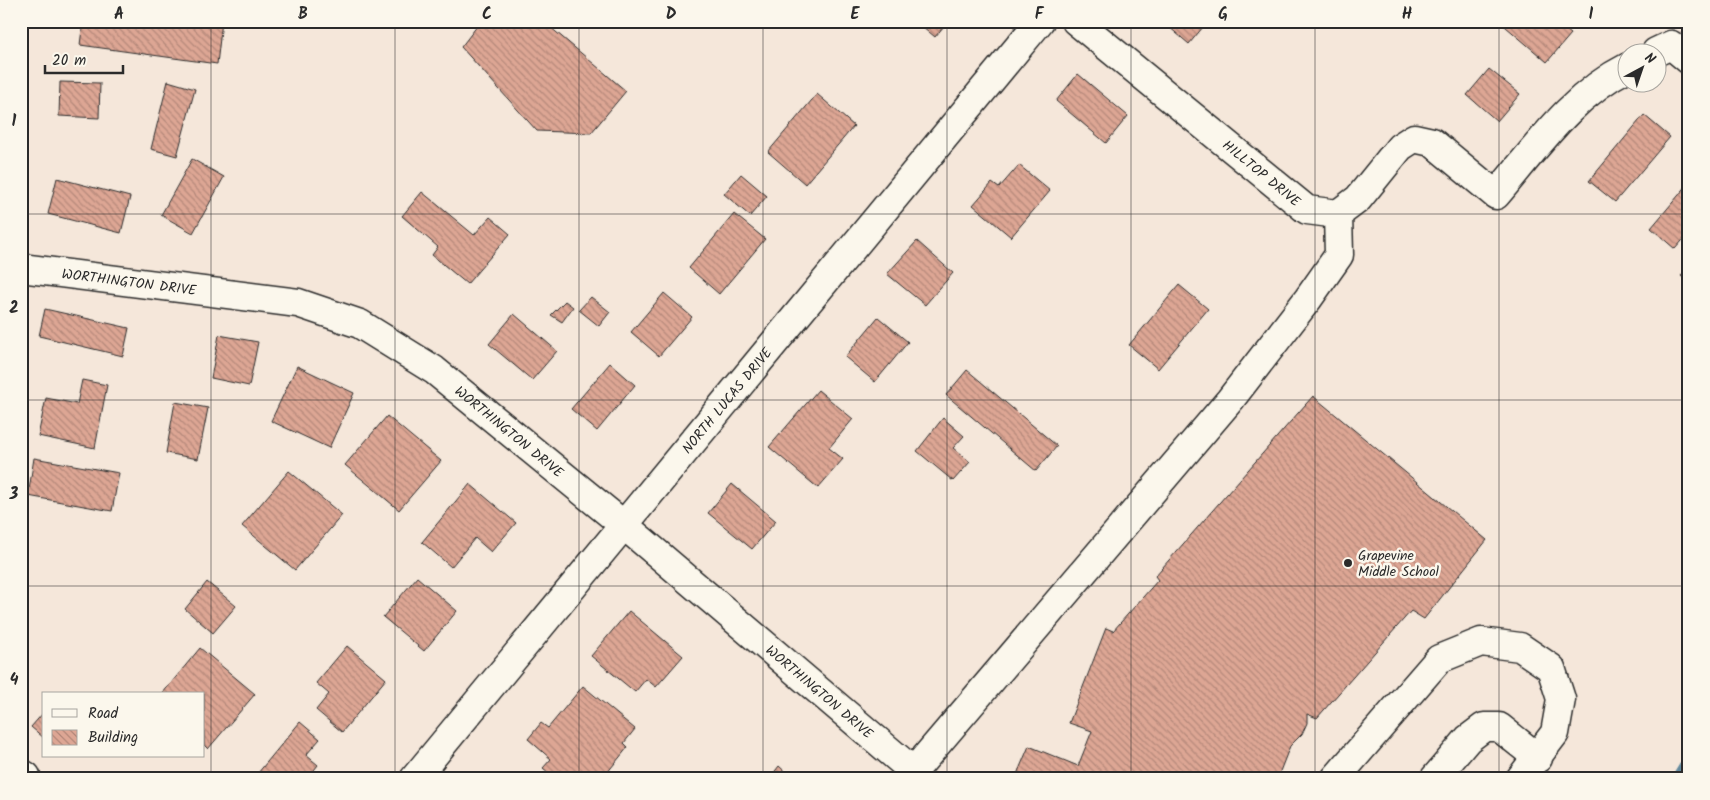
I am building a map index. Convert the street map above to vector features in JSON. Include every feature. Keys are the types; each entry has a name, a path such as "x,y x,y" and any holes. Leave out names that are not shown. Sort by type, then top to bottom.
{"street":[{"name":"NORTH LUCAS DRIVE","path":"414,779 626,526 1040,21"},
{"name":"HILLTOP DRIVE","path":"1076,21 1307,210 1338,214"},
{"path":"910,775 1230,400 1308,299 1339,255 1338,214 1358,199 1400,147 1414,138 1432,142 1496,195 1574,103 1618,72"},
{"name":"WORTHINGTON DRIVE","path":"21,268 298,304 360,324 434,370 626,526 910,775"},
{"path":"1335,779 1439,659 1481,642 1520,647 1551,668 1561,699 1555,733 1538,758 1520,779"},
{"path":"1434,779 1468,739 1484,728 1499,727 1538,758"},
{"path":"21,772 26,776 24,779"}],"building":[{"path":"83,21 222,21 217,64 80,45"},
{"path":"481,21 543,21 626,91 591,133 537,131 461,47"},
{"path":"916,21 948,21 935,37"},
{"path":"1162,21 1208,21 1189,44"},
{"path":"1499,21 1555,21 1571,34 1547,62"},
{"path":"1489,69 1520,94 1497,121 1467,95"},
{"path":"1078,74 1128,116 1106,143 1056,101"},
{"path":"168,81 195,89 177,156 151,149"},
{"path":"60,82 100,83 99,118 59,116"},
{"path":"817,94 854,126 805,184 768,152"},
{"path":"1644,115 1670,137 1615,202 1589,181"},
{"path":"192,159 224,177 193,233 161,215"},
{"path":"1019,165 1050,191 1011,237 973,205 992,183 999,188"},
{"path":"741,174 767,196 750,216 724,194"},
{"path":"57,178 130,197 121,233 48,214"},
{"path":"1689,183 1689,233 1675,249 1651,228"},
{"path":"422,192 474,235 490,217 510,234 467,284 432,255 438,247 402,216"},
{"path":"734,214 765,239 719,294 689,268"},
{"path":"917,241 953,273 925,305 887,274"},
{"path":"1689,267 1689,283 1681,276"},
{"path":"1179,285 1208,309 1158,369 1129,345"},
{"path":"664,293 692,317 659,356 631,332"},
{"path":"591,297 610,312 599,326 579,310"},
{"path":"565,301 573,307 562,322 551,315"},
{"path":"45,309 129,328 123,356 39,336"},
{"path":"514,314 557,351 532,380 489,344"},
{"path":"878,317 908,342 875,382 845,357"},
{"path":"219,335 258,342 249,386 211,378"},
{"path":"610,363 635,385 597,431 571,409"},
{"path":"297,366 354,393 329,448 271,421"},
{"path":"967,370 1057,446 1036,471 946,395"},
{"path":"82,380 107,385 95,448 38,436 46,398 77,404"},
{"path":"818,390 853,419 829,448 843,459 818,488 769,447"},
{"name":"Grapevine Middle School","path":"1313,396 1487,540 1424,619 1411,611 1317,718 1307,714 1307,723 1302,734 1290,746 1277,779 1015,779 1029,746 1078,766 1092,731 1069,723 1106,628 1113,631 1158,580 1155,576"},
{"path":"175,402 208,408 198,459 166,453"},
{"path":"387,416 441,461 399,510 345,465"},
{"path":"943,418 964,436 953,448 970,462 953,481 917,451"},
{"path":"34,458 119,473 112,511 28,496"},
{"path":"289,471 342,515 295,570 242,526"},
{"path":"470,484 516,523 491,552 475,538 451,567 422,542"},
{"path":"732,484 776,521 752,549 708,513"},
{"path":"417,577 457,611 424,651 383,617"},
{"path":"207,582 236,606 213,633 185,609"},
{"path":"629,611 683,656 656,687 646,679 635,692 591,656"},
{"path":"347,646 386,679 342,732 316,710 329,694 316,683"},
{"path":"200,648 255,694 208,749 205,746 205,692 164,692"},
{"path":"583,686 635,729 624,743 628,747 602,779 575,779 570,775 567,779 556,779 543,768 551,759 528,739 541,723 548,728"},
{"path":"42,714 42,736 31,727"},
{"path":"300,722 320,739 306,755 318,765 307,779 253,779"},
{"path":"779,766 793,779 769,779"}],"waterway":[{"path":"1675,779 1689,756"}],"place":[{"name":"Grapevine Middle School","path":"1348,563"}]}
